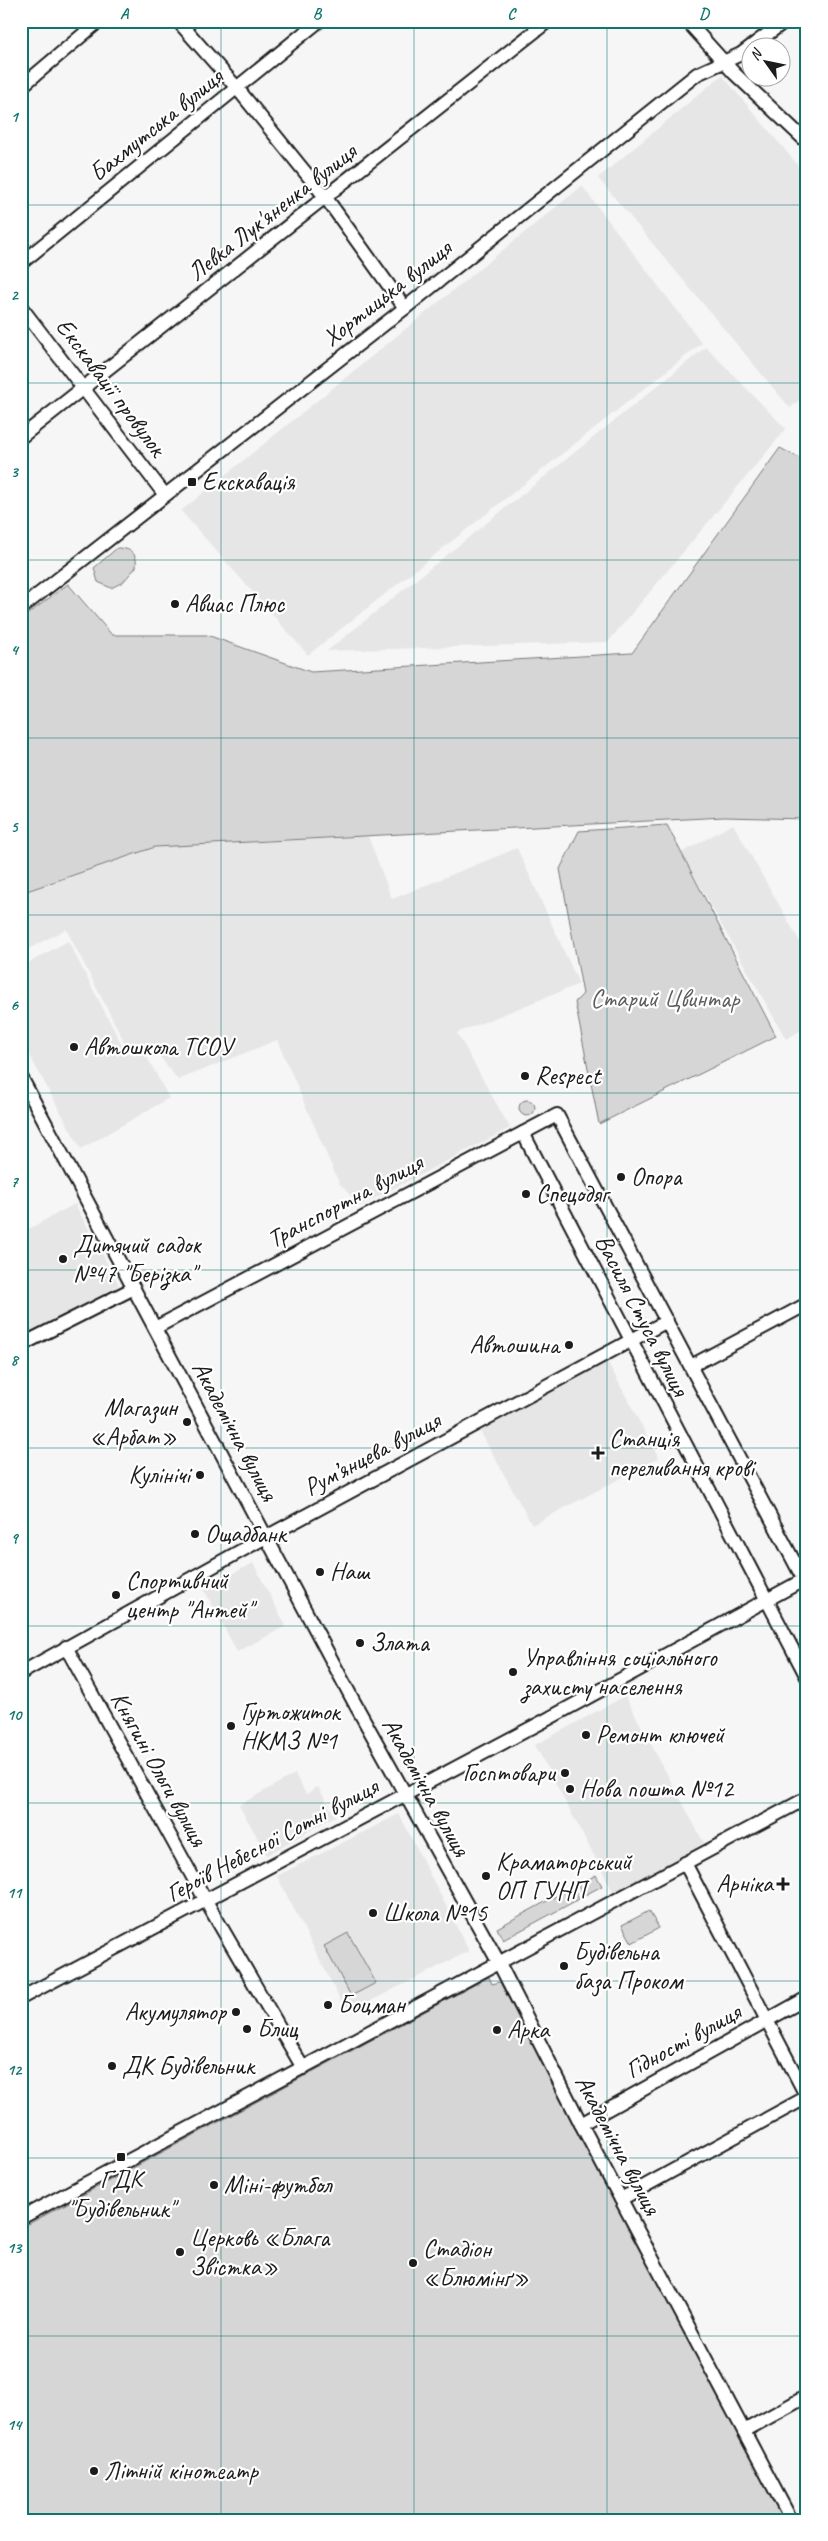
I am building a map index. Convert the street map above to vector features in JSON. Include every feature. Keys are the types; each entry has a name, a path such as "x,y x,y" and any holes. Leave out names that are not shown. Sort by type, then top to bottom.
{"street":[{"path":"21,86 98,21"},
{"path":"178,21 237,88 326,198 405,308"},
{"name":"Бахмутська вулиця","path":"21,263 319,21"},
{"name":"Левка Лук'яненка вулиця","path":"21,437 548,21"},
{"path":"687,21 725,63 807,142"},
{"name":"Хортицька вулиця","path":"21,608 405,308 698,74 741,54 785,21"},
{"name":"Екскавації провулок","path":"21,306 165,494"},
{"name":"Академічна вулиця","path":"21,1077 404,1795 499,1962 621,2199 791,2520"},
{"name":"Транспортна вулиця","path":"155,1328 557,1115"},
{"name":"Василя Стуса вулиця","path":"557,1115 806,1581"},
{"name":"Василя Стуса вулиця","path":"523,1133 807,1678"},
{"path":"21,1345 134,1288"},
{"path":"691,1366 807,1304"},
{"name":"Рум’янцева вулиця","path":"21,1672 266,1537 667,1321"},
{"name":"Героїв Небесної Сотні вулиця","path":"21,1998 206,1901 766,1600 806,1581"},
{"name":"Княгині Ольги вулиця","path":"66,1647 206,1901 303,2068"},
{"path":"21,2218 807,1798"},
{"path":"621,2199 807,2097 685,1863"},
{"name":"Гідності вулиця","path":"582,2124 807,1998"},
{"path":"744,2431 807,2396"}],"shaded area":[{"path":"722,75 807,176 807,394 790,408 598,178"},
{"path":"582,186 702,343 308,655 181,511"},
{"path":"706,347 786,429 608,642 327,651"},
{"path":"733,824 807,954 807,1027 786,1039 681,853"},
{"path":"368,836 392,899 517,848 579,984 457,1033 510,1128 360,1206 339,1183 277,1040 178,1080 152,1046 129,1051 66,929 21,953 21,893 155,847"},
{"name":"Автошкола ТСОУ","path":"68,941 126,1053 146,1055 169,1098 81,1149 21,1040 21,967"},
{"name":"Дитячий садок №47 \"Берізка\"","path":"75,1204 119,1285 32,1333 21,1313 21,1233"},
{"path":"607,1361 659,1458 532,1525 480,1431"},
{"path":"253,1563 286,1626 237,1652 204,1589"},
{"path":"625,1696 704,1843 615,1895 535,1745"},
{"path":"295,1774 306,1794 318,1787 335,1816 267,1855 239,1805"},
{"name":"Школа №15","path":"399,1814 469,1951 347,2013 277,1876"}],"green space":[{"path":"780,448 807,462 807,819 724,817 155,847 21,893 21,619 68,584 112,635 207,635 311,672 632,653"},
{"path":"117,548 132,552 136,558 136,567 123,582 111,588 98,582 94,568"},
{"name":"Старий Цвинтар","path":"667,825 776,1036 599,1124 575,1002 583,994 560,869 579,831"},
{"path":"527,1100 533,1102 535,1108 533,1114 527,1116 521,1114 519,1108 521,1102"},
{"path":"596,1875 602,1886 583,1896 578,1885"},
{"path":"573,1887 579,1899 503,1940 497,1928"},
{"path":"649,1911 659,1928 632,1943 622,1925"},
{"path":"348,1933 376,1983 351,1996 324,1946"},
{"path":"489,1977 492,1984 500,1982 785,2520 21,2520 21,2228"}],"place":[{"name":"Екскавація","path":"192,482"},
{"name":"Авиас Плюс","path":"175,604"},
{"name":"Автошкола ТСОУ","path":"74,1047"},
{"name":"Respect","path":"525,1076"},
{"name":"Опора","path":"621,1177"},
{"name":"Спецодяг","path":"526,1194"},
{"name":"Дитячий садок №47 \"Берізка\"","path":"63,1259"},
{"name":"Автошина","path":"569,1345"},
{"name":"Магазин «Арбат»","path":"187,1422"},
{"name":"Станція переливання крові","path":"598,1453"},
{"name":"Кулінічі","path":"200,1475"},
{"name":"Ощадбанк","path":"195,1534"},
{"name":"Наш","path":"320,1572"},
{"name":"Спортивний центр \"Антей\"","path":"116,1595"},
{"name":"Злата","path":"360,1643"},
{"name":"Управління соціального захисту населення","path":"513,1672"},
{"name":"Гуртожиток НКМЗ №1","path":"231,1726"},
{"name":"Ремонт ключей","path":"586,1735"},
{"name":"Госптовари","path":"565,1773"},
{"name":"Нова пошта №12","path":"570,1789"},
{"name":"Краматорський ОП ГУНП","path":"486,1876"},
{"name":"Арніка","path":"783,1884"},
{"name":"Школа №15","path":"373,1913"},
{"name":"Будівельна база Проком","path":"564,1966"},
{"name":"Боцман","path":"328,2005"},
{"name":"Акумулятор","path":"236,2012"},
{"name":"Блиц","path":"247,2029"},
{"name":"Арка","path":"497,2030"},
{"name":"ДК Будівельник","path":"112,2066"},
{"name":"ГДК \"Будівельник\"","path":"121,2157"},
{"name":"Міні-футбол","path":"214,2185"},
{"name":"Церковь «Блага Звістка»","path":"180,2252"},
{"name":"Стадіон «Блюмінґ»","path":"413,2263"},
{"name":"Літній кінотеатр","path":"94,2471"}]}
